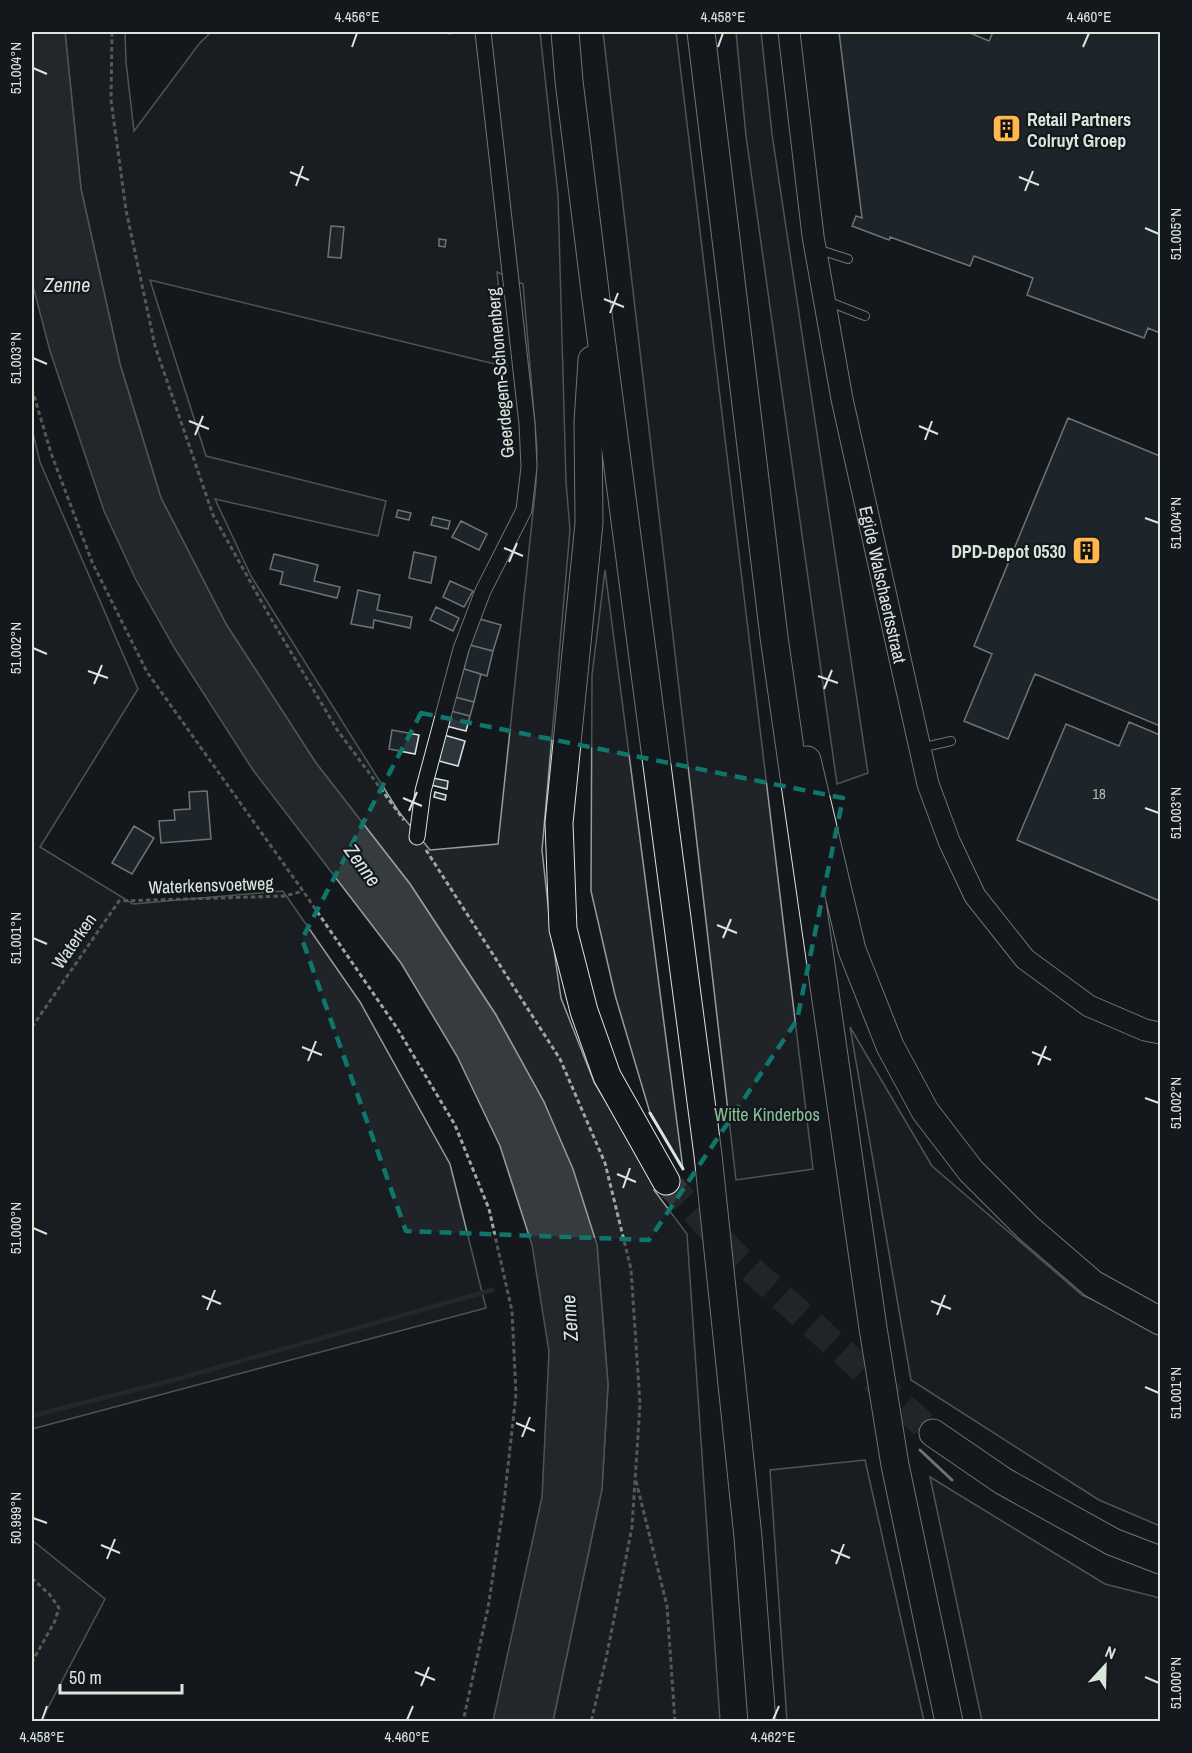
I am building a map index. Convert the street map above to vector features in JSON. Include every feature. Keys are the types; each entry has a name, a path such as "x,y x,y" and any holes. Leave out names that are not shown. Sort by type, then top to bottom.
{"highway":[{"path":"565,32 596,299 708,1155 748,1537 762,1722"},
{"path":"701,32 774,637 894,1465 949,1722"},
{"path":"596,299 588,422 589,523 559,823 563,929 584,1011 607,1076 666,1181"},
{"path":"774,637 816,796 852,950 890,1046 925,1111 971,1170 1028,1228 1093,1284 1161,1322"},
{"path":"933,1432 1003,1481 1103,1537 1161,1560"}],"main road":[{"name":"Egide Walschaertsstraat","path":"789,32 815,248 842,399 928,784 949,841 975,896 1025,959 1089,1006 1145,1030 1161,1033"}],"street":[{"name":"Geerdegem-Schonenberg","path":"417,837 423,791 461,649 483,591 524,510 529,467 527,424 483,32"}],"lane":[{"path":"815,248 848,259"},
{"path":"824,300 865,316"},
{"path":"920,748 951,741"}],"path":[{"path":"112,32 111,100 126,210 155,346 213,515 270,618 338,731 417,837 560,1059 605,1163 632,1269 640,1404 632,1527 591,1722"},
{"path":"32,389 51,453 92,562 147,672 303,891 397,1028 455,1125 489,1209 512,1311 516,1394 504,1502 488,1608 463,1722"},
{"name":"Waterkensvoetweg","path":"119,901 285,896 303,891"},
{"name":"Waterken","path":"32,1027 119,901"},
{"path":"635,1476 667,1606 675,1722"},
{"path":"32,1578 51,1595 59,1608 55,1621 32,1662"}],"highlighted area":[{"path":"421,713 843,798 797,1020 649,1240 406,1231 302,939"}],"green space":[{"path":"65,32 125,32 134,131 199,44 211,32 442,32 450,34 450,32 540,32 558,195 566,482 570,530 542,850 561,998 594,1082 657,1187 654,1190 687,1234 720,1721 553,1721 602,1489 608,1385 597,1245 544,1102 496,1015 410,884 316,763 226,624 161,498 120,364 81,189","holes":["497,272 523,284 537,448 536,484 498,844 430,850 399,812 251,576 215,499 378,536 386,501 206,456 150,280 507,367"]},
{"name":"Witte Kinderbos","path":"603,32 676,32 813,1169 736,1180"},
{"path":"736,32 761,32 772,134 868,773 837,784 746,136"},
{"path":"32,429 40,462 138,689 40,847 133,904 283,891 360,1002 450,1164 486,1308 32,1429"},
{"path":"605,570 683,1169 650,1113 615,995 591,891 592,675"},
{"path":"850,1027 932,1166 1082,1295 1160,1330 1160,1526 1099,1500 911,1380"},
{"path":"865,1460 924,1721 787,1721 770,1470"},
{"path":"930,1477 1105,1584 1160,1598 1160,1721 982,1721"},
{"path":"32,1540 105,1599 41,1721 32,1721"}],"water":[{"name":"Zenne","path":"32,32 65,32 81,189 120,364 161,498 226,624 316,763 410,884 496,1015 544,1102 573,1169 597,1245 608,1385 602,1489 553,1721 493,1721 542,1497 549,1352 532,1245 500,1146 457,1056 401,963 253,770 175,649 136,580 104,511 50,351 32,282"}],"building":[{"name":"Retail Partners Colruyt Groep","path":"839,32 968,32 989,41 993,32 1160,32 1160,333 1148,328 1144,338 1027,295 1033,278 974,256 970,266 852,226 856,216 862,218"},
{"path":"331,226 344,227 341,258 328,257"},
{"path":"439,239 446,240 445,247 439,246"},
{"name":"DPD-Depot 0530","path":"1068,418 1160,456 1160,726 1035,674 1008,739 964,721 992,654 974,646"},
{"path":"398,510 411,513 409,520 396,517"},
{"path":"433,517 450,521 448,529 431,525"},
{"path":"461,521 487,534 479,550 452,537"},
{"path":"414,552 436,557 431,583 409,578"},
{"path":"274,554 318,565 314,581 340,587 337,598 280,584 283,572 270,569"},
{"path":"450,581 473,591 464,607 443,597"},
{"path":"358,590 380,595 377,610 412,617 410,628 374,620 373,628 351,624"},
{"path":"436,607 459,618 453,631 430,620"},
{"path":"480,619 501,625 493,651 470,645"},
{"path":"470,645 493,651 487,676 464,669"},
{"path":"464,669 481,674 474,702 455,697"},
{"path":"455,697 474,702 470,716 451,711"},
{"path":"451,711 470,716 466,731 446,726"},
{"path":"1129,722 1160,735 1160,901 1017,840 1066,724 1119,746"},
{"path":"392,730 419,735 415,754 389,749"},
{"path":"444,735 465,741 458,766 439,761"},
{"path":"433,778 448,781 447,789 431,785"},
{"path":"207,791 211,839 161,843 159,821 175,820 174,810 190,809 189,792"},
{"path":"435,792 446,795 445,800 434,797"},
{"path":"134,826 154,838 132,874 112,863"}],"waterway":[{"path":"32,1416 177,1379 492,1290"}],"tunnel":[{"path":"666,1181 734,1254 933,1433"}],"wall":[{"path":"650,1113 683,1169"},
{"path":"920,1450 952,1480"}],"place":[{"name":"Retail Partners Colruyt Groep","path":"1006,129"},
{"name":"DPD-Depot 0530","path":"1087,551"}]}
